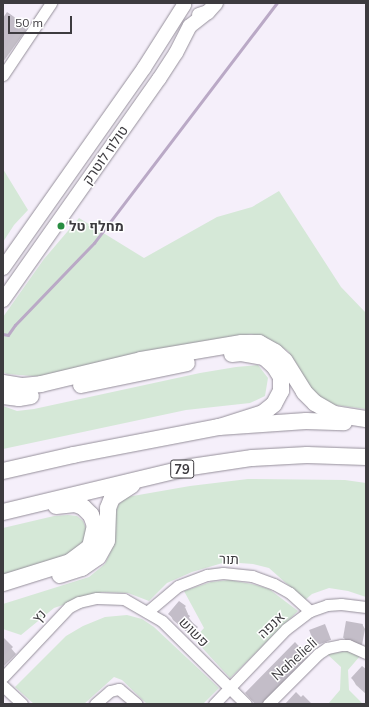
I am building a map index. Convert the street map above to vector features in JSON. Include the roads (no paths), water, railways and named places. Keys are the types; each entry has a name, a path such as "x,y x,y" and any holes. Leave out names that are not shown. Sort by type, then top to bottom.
{"highway":[{"path":"3,383 23,386 41,384 141,360 242,343 259,343 275,352 285,361 304,392 316,403 334,414 366,419"},
{"path":"3,396 19,398 31,396 241,353 264,357 274,366 281,377 281,391 274,404 263,413 219,427 73,455 3,471"},
{"path":"3,391 11,394 31,396"},
{"path":"219,427 306,421 366,423"},
{"name":"79","path":"3,512 191,467 252,458 308,455 366,457"},
{"path":"3,593 82,568 91,563 103,550 107,541 108,508 112,498 149,476"},
{"path":"3,515 75,504 83,507 91,515 95,526 94,538 90,547 70,562 3,583"}],"main road":[{"path":"184,4 192,13 203,14 212,8"},
{"name":"טולוז לוטרק","path":"3,268 144,68 184,4"},
{"name":"טולוז לוטרק","path":"3,300 159,79 176,53 190,26 212,8"}],"street":[{"path":"3,75 51,3"},
{"name":"תור","path":"147,612 178,586 207,575 223,573 252,576 274,584 290,592 310,611"},
{"name":"נץ","path":"3,677 69,607 79,602 97,598 110,598"},
{"name":"פשוש","path":"110,598 124,599 147,612 170,628 246,704"},
{"name":"אנפה","path":"214,704 286,629 310,611 327,605 351,604 366,607"},
{"name":"Nahelieli","path":"268,704 318,654 326,648 348,645 366,653"},
{"path":"3,686 22,704"},
{"path":"95,704 110,690 119,689 137,704"}],"waterway":[{"path":"3,334 8,335 15,325 94,243 277,3"}],"place":[{"name":"מחלף טל","path":"61,226"}]}
